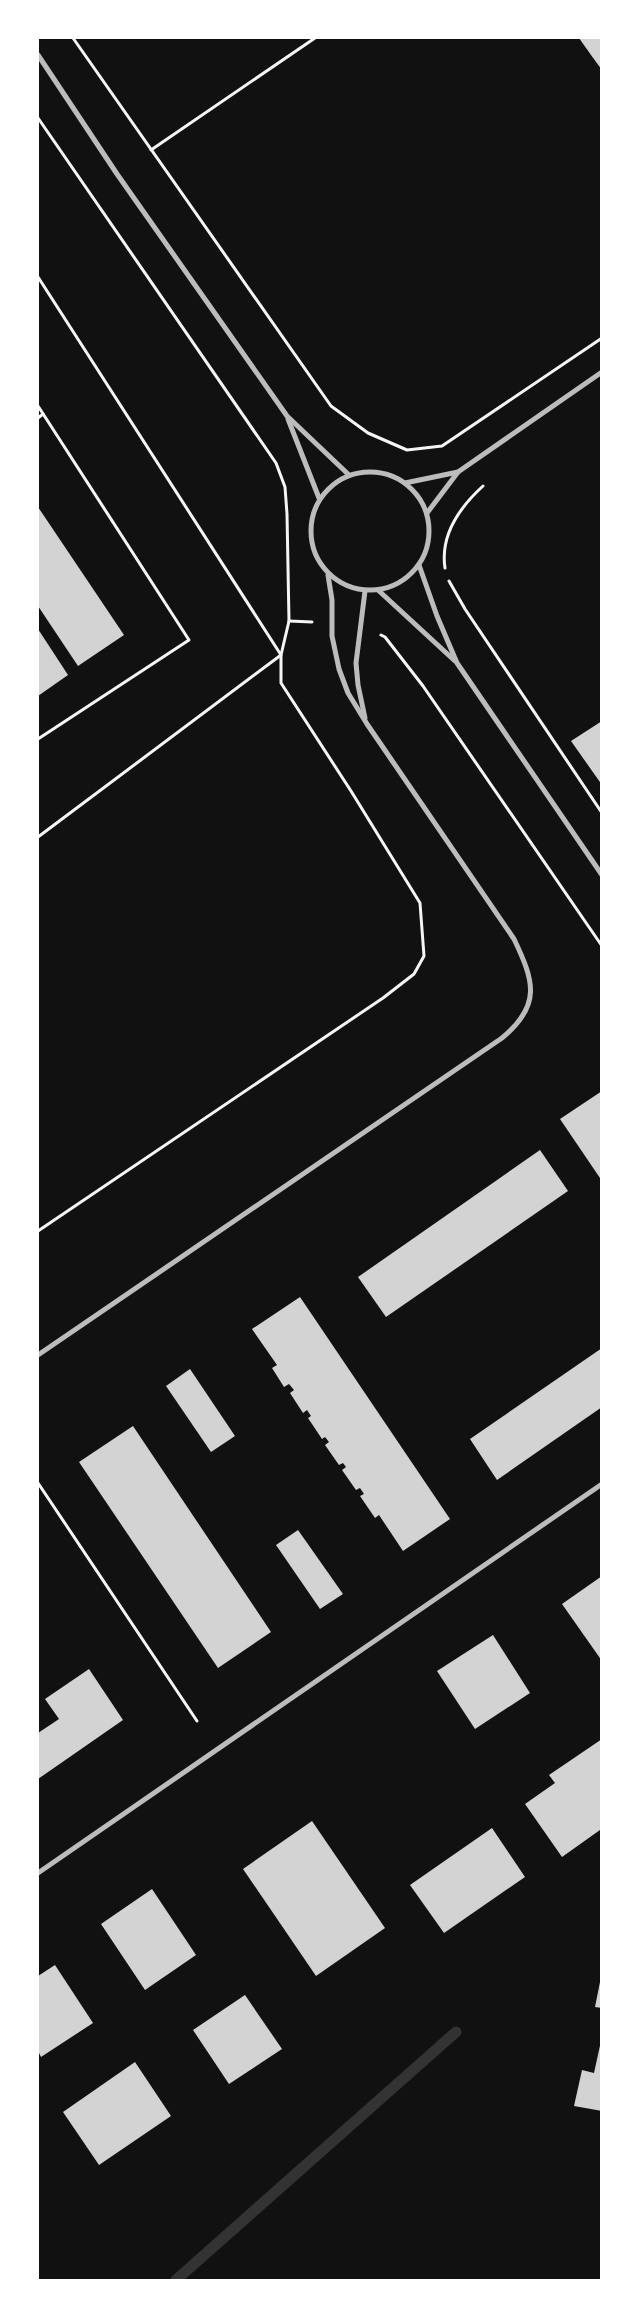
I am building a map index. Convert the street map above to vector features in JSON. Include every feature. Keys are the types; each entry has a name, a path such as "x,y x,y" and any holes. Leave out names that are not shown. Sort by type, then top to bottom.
{"street":[{"path":"38,55 117,174 286,416 349,475"},
{"path":"426,513 458,472 602,372"},
{"path":"286,416 319,498"},
{"path":"368,471 388,474 405,483 418,496 426,513 430,531 427,549 419,565 408,577 394,586 378,590 365,591 345,586 328,575 316,558 310,538 311,518 319,498 332,484 349,475 368,471"},
{"path":"405,483 458,472"},
{"path":"419,565 437,616 458,663 602,875"},
{"path":"38,1355 502,1038 516,1026 529,1006 528,968 514,939 367,724 348,693 339,669 332,636 332,600 328,575"},
{"path":"378,590 458,663"},
{"path":"365,591 356,663 358,684 367,724"},
{"path":"38,1873 602,1484"}],"path":[{"path":"73,38 331,406 375,437 407,450 442,446 602,338"},
{"path":"152,150 310,39 315,38"},
{"path":"38,118 276,463 285,488 287,505 289,621 282,655 281,684 351,791 420,903 424,956 414,974 383,998 38,1231"},
{"path":"38,277 282,655"},
{"path":"38,406 189,640 38,739"},
{"path":"38,418 43,414"},
{"path":"484,486 473,495 458,513 448,536 443,556 446,576 465,609 602,812"},
{"path":"289,621 316,622"},
{"path":"385,638 423,686 602,946"},
{"path":"38,837 282,655"},
{"path":"38,1484 197,1721"}],"building":[{"path":"579,38 602,38 602,70 591,55"},
{"path":"38,507 124,635 78,666 38,606"},
{"path":"38,629 68,675 38,696"},
{"path":"602,721 602,785 571,741"},
{"path":"602,1091 602,1181 560,1119"},
{"path":"540,1150 568,1191 386,1317 358,1277"},
{"path":"300,1297 450,1519 403,1551 379,1515 375,1518 360,1496 364,1494 360,1488 356,1490 342,1470 346,1467 343,1463 339,1465 325,1445 329,1442 325,1437 322,1439 308,1418 311,1416 307,1410 303,1413 290,1393 294,1390 289,1384 284,1387 272,1368 277,1365 252,1329"},
{"path":"602,1348 602,1407 497,1480 470,1439"},
{"path":"190,1369 235,1436 211,1452 166,1386"},
{"path":"133,1426 271,1632 218,1668 79,1462"},
{"path":"298,1530 343,1594 320,1609 276,1545"},
{"path":"602,1576 602,1661 562,1604"},
{"path":"493,1635 530,1693 475,1729 437,1671"},
{"path":"89,1669 123,1720 38,1779 38,1733 59,1719 45,1699"},
{"path":"602,1739 602,1832 600,1830 562,1857 525,1804 555,1783 549,1775"},
{"path":"312,1821 385,1928 316,1976 243,1869"},
{"path":"492,1828 525,1877 444,1933 410,1885"},
{"path":"152,1889 196,1955 145,1990 101,1924"},
{"path":"55,1965 93,2023 41,2057 38,2051 38,1976"},
{"path":"602,1977 602,2008 595,2007"},
{"path":"245,1995 282,2049 229,2084 193,2030"},
{"path":"601,2041 602,2111 574,2106 582,2070 594,2073"},
{"path":"135,2062 171,2116 99,2165 63,2112"}],"waterway":[{"path":"176,2280 456,2032"}]}
